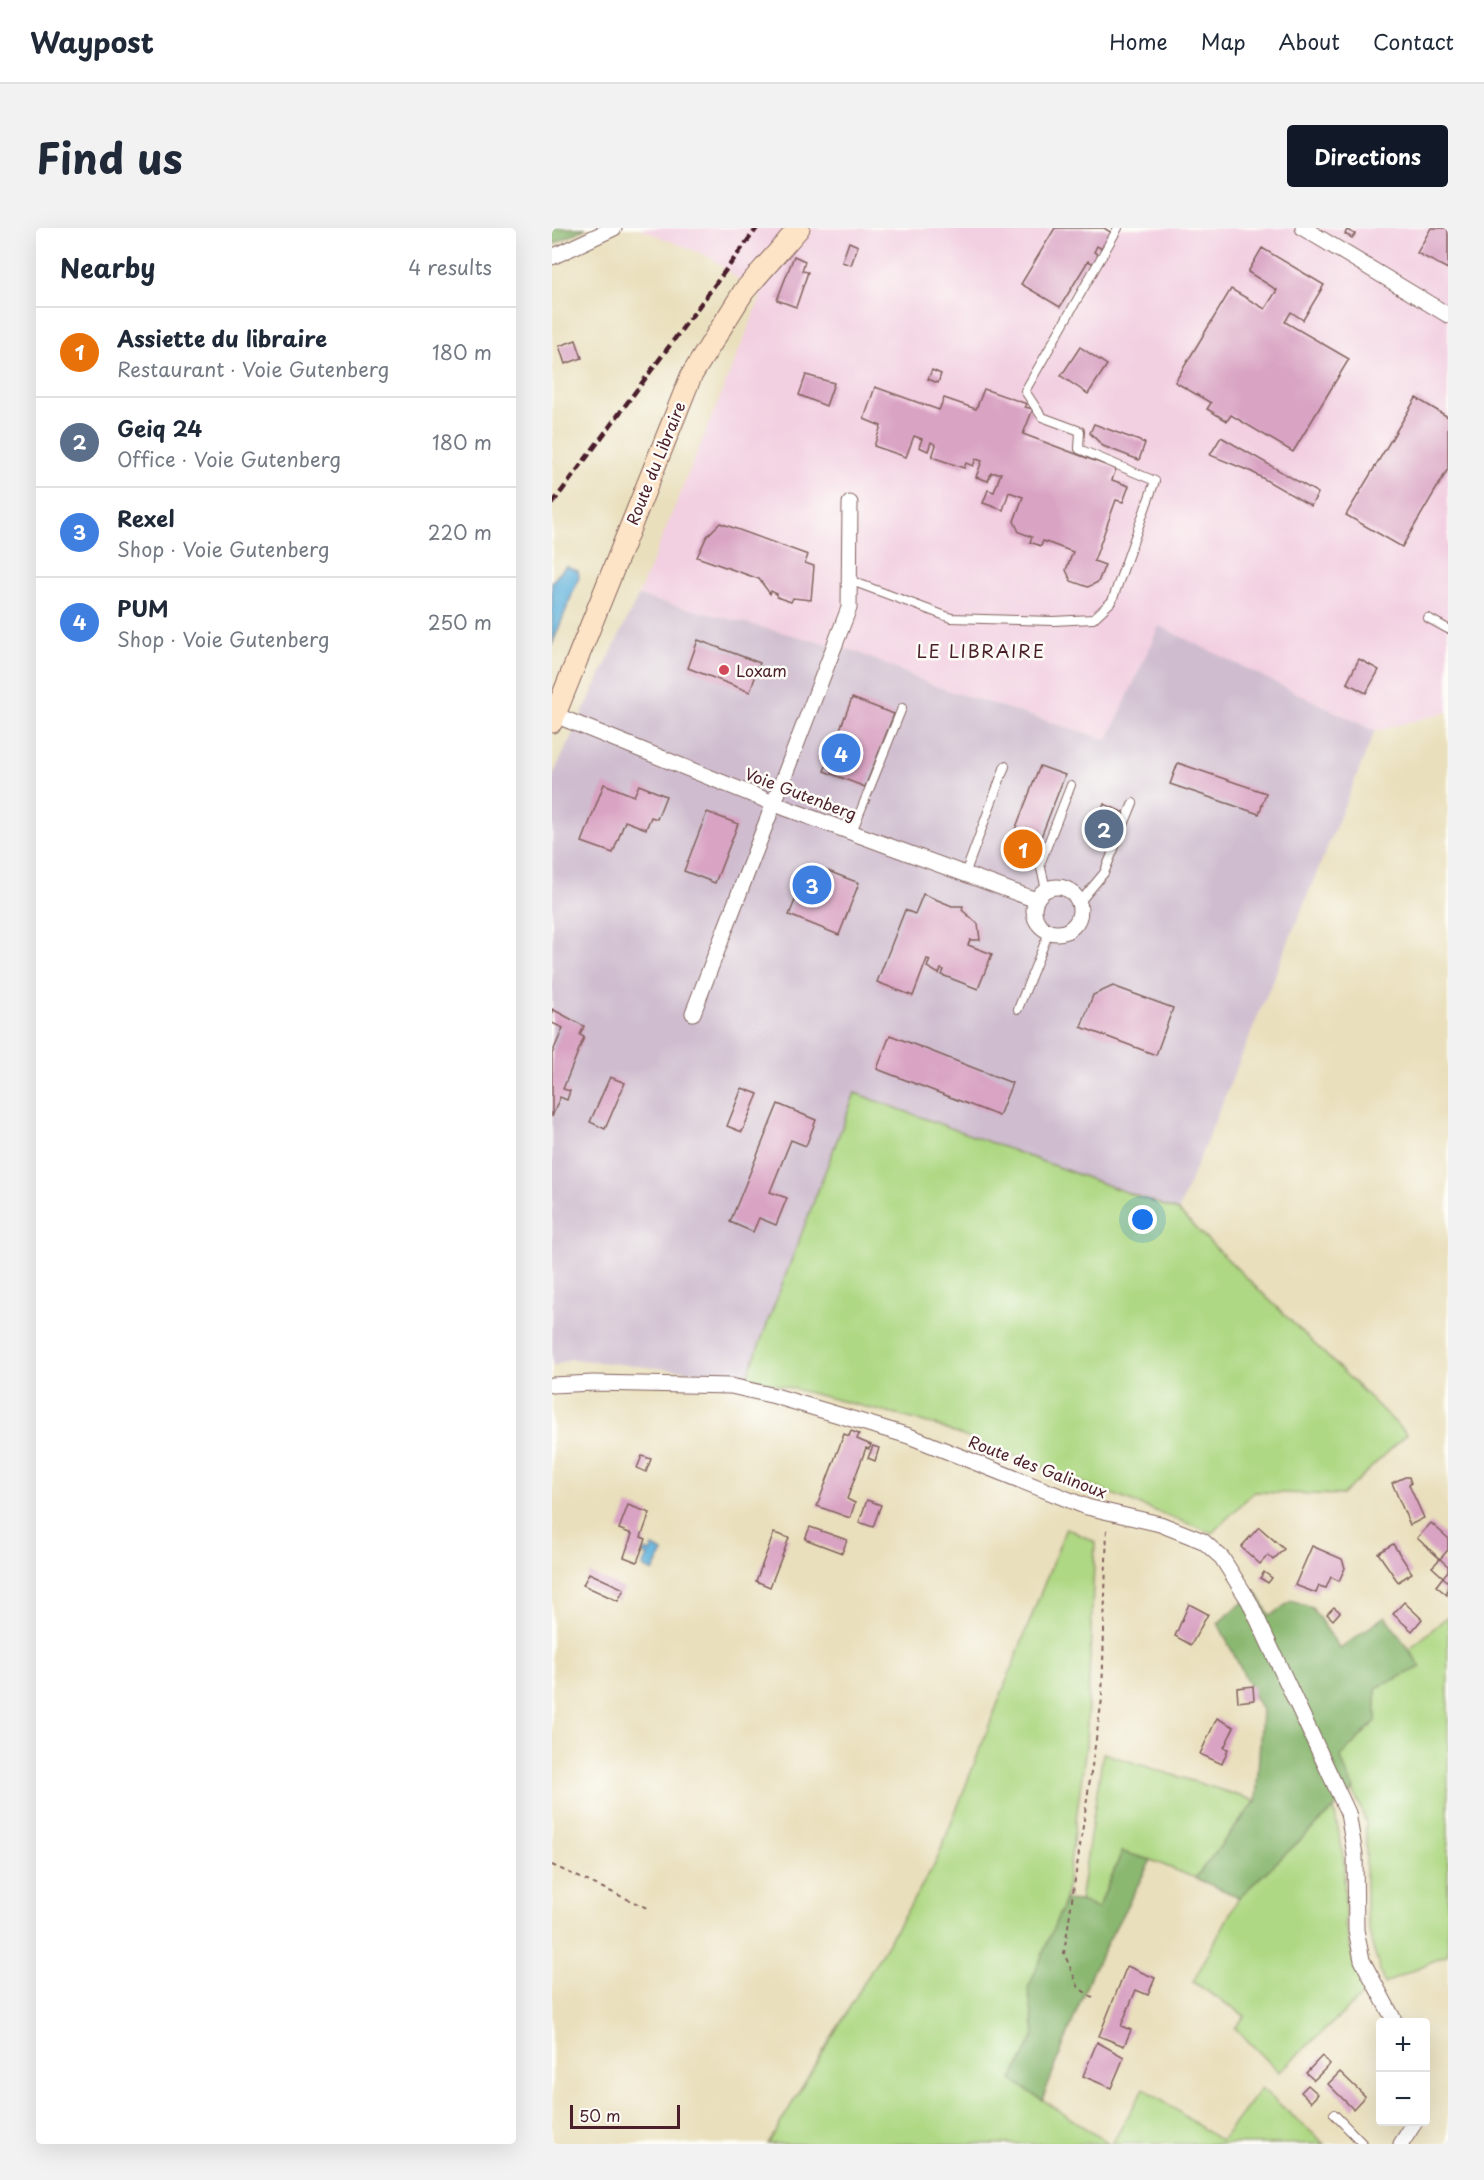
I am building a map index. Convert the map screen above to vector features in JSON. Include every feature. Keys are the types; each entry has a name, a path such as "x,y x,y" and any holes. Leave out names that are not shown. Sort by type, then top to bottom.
{"main road":[{"name":"Route du Libraire","path":"553,718 692,376 744,291 799,228"}],"street":[{"path":"552,257 615,228"},
{"path":"1303,228 1448,315"},
{"path":"693,1013 849,608 850,503"},
{"name":"Voie Gutenberg","path":"553,718 965,874 1041,895"},
{"path":"1062,887 1075,896 1079,903 1077,922 1071,928 1057,933 1049,932 1037,921 1034,914 1041,895 1062,887"},
{"name":"Route des Galinoux","path":"552,1385 593,1383 731,1386 775,1396 909,1436 1087,1507 1160,1524 1203,1541 1222,1558 1249,1601 1348,1814 1355,1856 1356,1930 1362,1960 1393,2018"},
{"path":"1401,2144 1412,2126"}],"lane":[{"path":"849,580 951,618 1053,621 1093,619 1112,601 1155,481 1079,449 1080,431 1042,417 1025,391 1118,228"},
{"path":"1428,618 1448,629"},
{"path":"852,832 902,708"},
{"path":"965,874 1005,766"},
{"path":"1041,895 1040,864 1071,785"},
{"path":"1079,903 1104,873 1133,803"},
{"path":"1018,1009 1049,932"},
{"path":"1334,2114 1363,2144"}],"path":[{"path":"1093,1998 1079,1988 1064,1953 1102,1699 1107,1512"},
{"path":"552,1865 647,1908"}],"shaded area":[{"path":"638,228 1448,228 1448,712 1375,731 1160,627 1109,740 937,687 855,651 638,596 761,297 710,257"},
{"path":"638,596 855,651 937,687 1108,740 1159,626 1375,731 1178,1211 856,1093 747,1377 570,1359 552,1367 552,777"}],"green space":[{"path":"552,228 586,228 552,245"},
{"path":"855,1093 1178,1211 1407,1434 1342,1495 1254,1492 1212,1533 932,1424 747,1377"},
{"path":"1066,1528 1095,1542 1086,1746 1065,1900 1029,1989 1035,2034 1012,2079 1109,2144 768,2144 936,1862"},
{"path":"1256,1592 1270,1616 1291,1601 1312,1608 1340,1649 1385,1616 1421,1667 1376,1688 1376,1721 1340,1757 1354,1790 1239,1897 1195,1878 1256,1801 1262,1711 1218,1623"},
{"path":"1448,1616 1448,1954 1384,1984 1371,1941 1366,1913 1366,1822 1340,1757 1376,1721 1376,1688 1421,1667 1409,1650"},
{"path":"1103,1753 1256,1801 1195,1878 1151,1860 1122,1852 1098,1909 1080,1901"},
{"path":"1334,1809 1344,1860 1345,1925 1355,1966 1365,1993 1279,2072 1235,2028 1245,2016 1193,1982 1239,1897"},
{"path":"1122,1852 1151,1860 1092,1972 1042,2100 1012,2080 1035,2034 1028,1989 1065,1900 1080,1901 1098,1909"},
{"path":"1144,2088 1221,2141 1261,2088 1325,2144 1112,2144"}],"water":[{"path":"566,566 578,571 579,577 552,645 552,582"},
{"path":"653,1547 663,1552 653,1572 643,1567 648,1556 643,1554 645,1550 650,1552"}],"building":[{"path":"1055,228 1104,228 1112,233 1102,249 1097,246 1094,252 1099,255 1094,264 1088,261 1060,307 1021,284"},
{"path":"1431,228 1448,228 1448,269 1417,253"},
{"path":"1347,230 1355,234 1352,238 1345,234"},
{"path":"849,242 858,246 851,265 842,262"},
{"path":"1262,248 1324,285 1303,320 1291,312 1285,322 1349,359 1293,452 1231,415 1227,421 1207,409 1211,403 1175,382 1231,289 1265,309 1277,290 1248,272"},
{"path":"794,256 805,261 802,271 808,272 796,307 777,300"},
{"path":"576,340 582,358 565,364 559,346"},
{"path":"1080,347 1107,365 1088,394 1061,376"},
{"path":"932,370 941,374 938,383 928,379"},
{"path":"806,375 834,383 826,406 799,395"},
{"path":"875,387 939,410 944,398 976,409 984,389 1027,404 1025,407 1033,409 1023,434 1116,469 1112,480 1129,486 1123,502 1116,500 1094,561 1105,565 1098,582 1088,587 1071,581 1066,570 1073,552 1043,541 1041,546 1030,542 1032,537 1019,532 1014,521 1023,497 1009,492 1003,510 983,503 988,490 994,492 1001,473 991,473 988,481 976,477 982,461 976,459 973,466 966,463 964,468 932,457 936,445 931,442 928,451 919,447 922,439 914,436 906,457 874,446 881,426 864,419"},
{"path":"1416,398 1448,417 1448,469 1402,547 1346,515"},
{"path":"1094,424 1145,443 1139,460 1103,446 1090,433"},
{"path":"1221,437 1318,493 1311,506 1252,472 1210,455"},
{"path":"720,523 808,555 805,563 814,566 811,600 793,598 791,602 777,597 777,594 771,591 770,594 759,579 697,557 707,536"},
{"path":"698,640 760,663 750,692 688,668"},
{"path":"1359,659 1379,670 1366,693 1347,683"},
{"path":"852,698 894,714 865,787 824,771"},
{"path":"1178,763 1266,793 1259,814 1170,784"},
{"path":"1040,766 1065,775 1036,850 1011,840"},
{"path":"604,784 634,796 639,785 666,796 657,819 651,817 646,829 625,821 613,853 582,842"},
{"path":"1104,804 1124,813 1110,846 1102,850 1093,845 1091,838 1095,828 1088,821 1091,818 1098,821"},
{"path":"707,812 738,824 715,883 684,871"},
{"path":"810,864 859,883 839,935 789,915"},
{"path":"923,894 952,906 963,906 962,910 978,924 980,940 970,940 968,945 992,954 978,989 942,975 944,970 941,969 939,974 927,967 930,960 927,959 913,996 877,982 905,910 915,914"},
{"path":"1113,986 1173,1008 1156,1055 1081,1027 1093,995"},
{"path":"552,1009 584,1026 580,1035 584,1037 563,1089 570,1091 567,1100 560,1097 552,1117 552,1054 563,1028 552,1023"},
{"path":"890,1035 1012,1083 999,1116 877,1069"},
{"path":"610,1077 625,1083 605,1129 590,1122"},
{"path":"742,1088 758,1094 742,1132 727,1126"},
{"path":"778,1104 816,1120 806,1146 791,1140 770,1192 787,1198 776,1225 759,1218 753,1232 730,1222"},
{"path":"851,1431 859,1434 857,1439 871,1445 869,1449 866,1448 847,1499 855,1503 850,1518 817,1506 844,1434 849,1436"},
{"path":"873,1446 879,1448 875,1461 868,1458"},
{"path":"642,1456 651,1459 646,1472 637,1468"},
{"path":"1409,1477 1411,1483 1409,1485 1424,1518 1410,1525 1392,1483"},
{"path":"867,1500 881,1505 873,1527 859,1522"},
{"path":"628,1505 650,1513 641,1537 646,1539 637,1562 624,1557 632,1534 619,1529"},
{"path":"1431,1523 1448,1538 1448,1550 1440,1559 1417,1538"},
{"path":"810,1527 847,1540 842,1553 805,1539"},
{"path":"1259,1527 1284,1549 1273,1560 1268,1555 1260,1564 1241,1547"},
{"path":"774,1533 789,1538 770,1587 756,1581"},
{"path":"1393,1544 1412,1573 1398,1582 1378,1553"},
{"path":"1312,1546 1342,1559 1345,1568 1339,1581 1331,1577 1326,1588 1319,1586 1316,1593 1295,1585"},
{"path":"1440,1559 1448,1566 1448,1571 1443,1577 1432,1567"},
{"path":"1264,1572 1272,1578 1268,1583 1260,1578"},
{"path":"589,1573 624,1589 618,1601 583,1585"},
{"path":"1443,1577 1448,1582 1447,1595 1436,1586"},
{"path":"1404,1602 1422,1619 1412,1631 1393,1614"},
{"path":"1189,1604 1208,1614 1191,1645 1175,1636"},
{"path":"1334,1607 1340,1612 1333,1620 1327,1614"},
{"path":"1253,1686 1254,1700 1238,1702 1237,1688"},
{"path":"1217,1718 1234,1727 1224,1748 1228,1749 1222,1764 1200,1754"},
{"path":"1127,1966 1155,1978 1148,1995 1136,1990 1121,2026 1131,2030 1124,2046 1099,2036"},
{"path":"1097,2042 1124,2057 1111,2088 1083,2076"},
{"path":"1322,2056 1330,2064 1314,2080 1306,2073"},
{"path":"1340,2072 1365,2096 1353,2109 1328,2084"},
{"path":"1308,2085 1318,2094 1311,2102 1301,2092"}],"railway":[{"path":"552,504 757,228"}],"place":[{"name":"Loxam","path":"724,670"},
{"name":"PUM","path":"841,753"},
{"name":"Geiq 24","path":"1104,829"},
{"name":"Assiette du libraire","path":"1023,849"},
{"name":"Rexel","path":"812,885"}],"district":[{"name":"LE LIBRAIRE","path":"981,650"}]}
